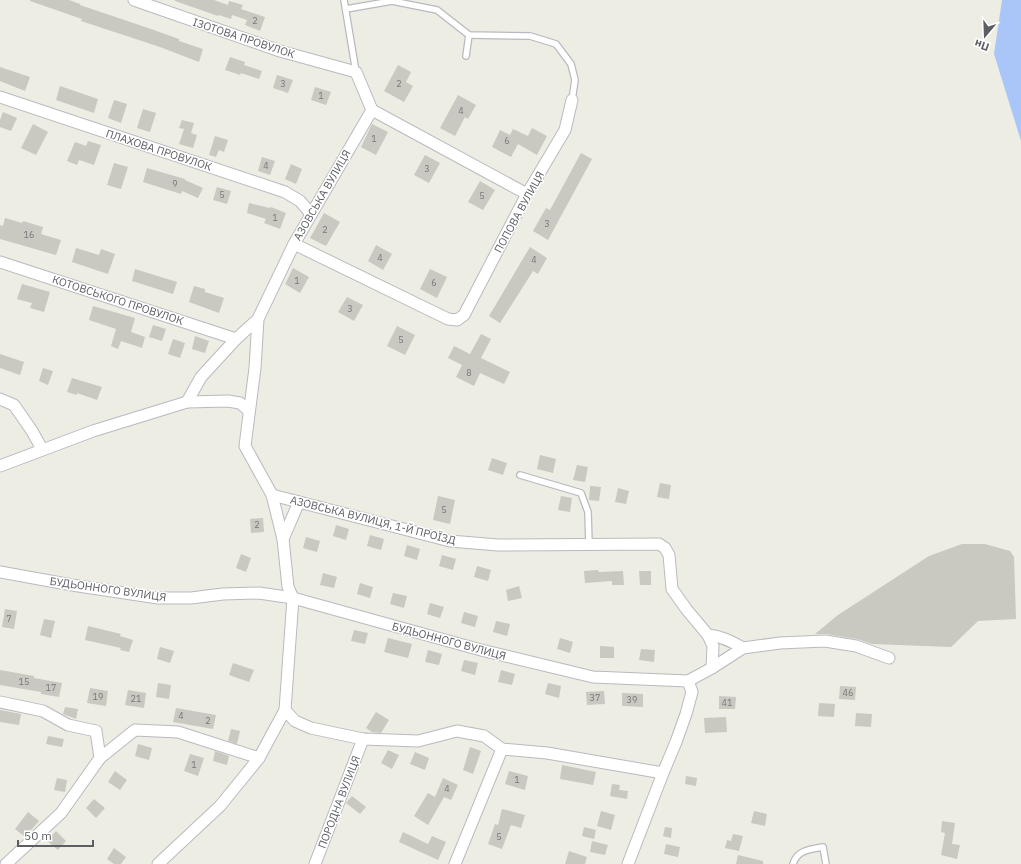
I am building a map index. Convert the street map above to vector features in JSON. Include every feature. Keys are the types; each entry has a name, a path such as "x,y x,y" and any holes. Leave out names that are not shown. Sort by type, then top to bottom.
{"street":[{"name":"ІЗОТОВА ПРОВУЛОК","path":"134,0 280,51 356,72"},
{"path":"356,72 372,110 527,194"},
{"name":"ПЛАХОВА ПРОВУЛОК","path":"0,97 285,192 300,201 311,214"},
{"name":"ПОПОВА ВУЛИЦЯ","path":"294,244 448,319 457,320 464,315 527,194 566,130 572,100"},
{"name":"АЗОВСЬКА ВУЛИЦЯ","path":"258,319 294,244 372,110"},
{"name":"КОТОВСЬКОГО ПРОВУЛОК","path":"0,262 236,339"},
{"path":"187,402 201,377 236,339 258,319"},
{"path":"158,864 220,806 259,758 285,710 293,598 288,587 283,539 272,495 245,446 255,368 258,319"},
{"path":"0,399 14,406 32,431 42,450"},
{"path":"0,466 93,431 187,402 228,401 240,403 249,411"},
{"name":"АЗОВСЬКА ВУЛИЦЯ, 1-Й ПРОЇЗД","path":"272,495 450,541 498,545 659,544 666,548 669,555 672,589 687,610 708,634"},
{"path":"283,539 299,502"},
{"name":"БУДЬОННОГО ВУЛИЦЯ","path":"0,572 158,598 190,598 223,594 259,593 293,598 481,650 593,677 688,681"},
{"path":"708,634 728,639 743,648"},
{"path":"708,634 713,646 712,668"},
{"path":"628,864 686,714 692,692 688,681 712,668 743,648 780,643 825,642 856,646 889,658"},
{"path":"0,702 43,711 68,725 96,731 100,758"},
{"path":"285,710 295,721 311,728 363,740 418,741 457,731 484,736 502,748 547,753 663,773"},
{"path":"6,864 61,813 100,758 135,730 178,732 259,758"},
{"name":"ПОРОДНА ВУЛИЦЯ","path":"315,864 363,740"},
{"path":"455,864 502,748"}],"lane":[{"path":"344,0 356,72"},
{"path":"346,9 392,2 437,10 469,35 530,36 556,44 571,64 575,80 572,100"},
{"path":"466,56 469,35"},
{"path":"520,475 581,493 588,512 589,544"},
{"path":"793,864 794,860 800,853 823,847 826,864"}],"water":[{"path":"1002,0 1021,0 1021,141 994,54"}],"building":[{"path":"30,0 69,0 179,39 179,41 203,49 199,62 160,47 81,21 82,19"},
{"path":"175,0 214,0 228,5 229,1 243,5 241,9 265,17 260,31 245,25 247,20 232,15 231,19 218,16"},
{"path":"230,57 245,62 244,65 262,71 259,79 225,70"},
{"path":"398,65 411,72 406,82 413,86 404,102 384,91"},
{"path":"0,67 30,77 25,91 0,81"},
{"path":"277,75 293,80 288,93 273,88"},
{"path":"60,86 98,99 94,113 56,100"},
{"path":"315,87 331,92 326,105 311,100"},
{"path":"458,95 476,105 468,119 465,117 455,136 440,128"},
{"path":"114,100 127,104 121,123 108,118"},
{"path":"143,109 156,113 150,132 137,128"},
{"path":"3,112 17,118 11,131 0,127 0,120"},
{"path":"182,120 194,123 191,133 197,135 193,148 179,144 184,129 179,128"},
{"path":"33,124 48,132 36,155 21,148"},
{"path":"372,124 388,132 376,155 361,147"},
{"path":"532,128 547,136 537,155 518,144 511,157 492,147 500,130 510,135 513,129 528,136"},
{"path":"215,136 228,140 224,152 219,150 216,157 209,155"},
{"path":"88,141 101,145 94,165 79,160 77,165 67,161 75,142 86,146"},
{"path":"581,153 592,159 548,240 533,231 546,208 550,210"},
{"path":"425,155 440,163 429,183 414,175"},
{"path":"262,157 275,161 270,175 258,171"},
{"path":"114,163 128,167 121,189 107,185"},
{"path":"291,164 302,169 296,184 285,179"},
{"path":"147,168 185,179 203,188 198,198 182,191 181,194 143,182"},
{"path":"480,181 495,190 483,210 468,202"},
{"path":"217,187 231,191 227,204 213,200"},
{"path":"249,203 271,207 286,213 280,229 264,223 266,219 247,213"},
{"path":"324,213 340,222 326,246 310,238"},
{"path":"5,218 22,223 23,221 43,227 41,234 61,240 56,255 0,239 0,225 3,226"},
{"path":"376,245 392,254 383,270 368,261"},
{"path":"530,247 547,258 538,274 533,271 500,323 489,316"},
{"path":"76,248 99,255 101,249 115,254 108,274 72,262"},
{"path":"293,268 309,277 300,293 285,284"},
{"path":"135,269 177,282 173,294 132,281"},
{"path":"430,269 447,277 437,298 420,289"},
{"path":"22,284 50,292 44,312 30,308 32,303 17,299"},
{"path":"194,286 205,289 205,292 224,298 219,313 189,302"},
{"path":"347,297 363,305 354,321 338,312"},
{"path":"93,306 135,318 131,332 145,337 142,348 121,341 118,349 111,346 116,329 89,320"},
{"path":"153,325 166,329 162,341 149,337"},
{"path":"397,326 415,335 405,355 387,346"},
{"path":"481,334 491,339 481,358 510,372 504,384 480,373 474,386 456,377 462,365 448,358 454,346 470,354"},
{"path":"195,336 209,341 205,353 192,349"},
{"path":"173,339 185,343 180,358 168,354"},
{"path":"0,354 24,362 20,375 0,368"},
{"path":"43,368 53,371 48,385 39,381"},
{"path":"72,378 102,387 97,400 77,393 77,395 67,392"},
{"path":"540,455 556,459 553,473 537,469"},
{"path":"492,458 507,463 503,475 488,470"},
{"path":"577,465 588,467 585,482 573,480"},
{"path":"660,483 671,485 669,499 657,497"},
{"path":"590,486 601,487 599,501 589,500"},
{"path":"618,488 629,491 626,504 615,502"},
{"path":"438,496 455,500 450,524 433,520"},
{"path":"561,496 572,498 570,512 558,510"},
{"path":"263,518 264,532 251,533 250,519"},
{"path":"336,525 349,529 346,540 333,536"},
{"path":"370,535 384,539 381,550 367,546"},
{"path":"306,537 320,541 317,552 303,548"},
{"path":"962,544 985,544 1010,551 1014,557 1016,619 978,621 951,647 872,644 857,639 826,634 815,634 838,615 929,556"},
{"path":"407,545 420,549 417,560 404,556"},
{"path":"241,554 251,558 246,572 236,568"},
{"path":"442,555 456,559 453,570 439,566"},
{"path":"477,566 491,570 488,581 474,577"},
{"path":"598,570 599,572 623,571 624,585 612,585 612,581 585,583 584,571"},
{"path":"639,571 651,571 651,585 640,585"},
{"path":"323,573 337,577 334,588 320,585"},
{"path":"360,583 373,587 370,598 357,594"},
{"path":"519,586 522,598 508,601 506,590"},
{"path":"393,593 407,596 404,608 390,604"},
{"path":"430,603 444,607 440,618 427,614"},
{"path":"5,609 17,611 14,629 2,627"},
{"path":"464,612 478,616 475,627 461,623"},
{"path":"44,619 55,621 51,638 40,635"},
{"path":"496,621 510,624 507,636 493,632"},
{"path":"88,626 121,634 120,636 133,640 129,652 120,650 121,648 85,640"},
{"path":"354,630 368,633 365,644 351,641"},
{"path":"388,638 412,644 408,658 384,652"},
{"path":"560,638 573,642 570,653 557,649"},
{"path":"600,646 614,647 614,658 600,658"},
{"path":"160,647 174,651 170,663 157,659"},
{"path":"641,649 655,650 654,662 639,660"},
{"path":"428,650 442,654 439,665 425,662"},
{"path":"464,660 478,663 475,675 461,671"},
{"path":"233,663 254,670 249,682 229,675"},
{"path":"0,670 62,683 59,697 41,694 41,692 0,685"},
{"path":"501,670 515,674 512,685 498,682"},
{"path":"158,683 171,685 169,699 156,697"},
{"path":"548,683 561,686 559,698 545,694"},
{"path":"840,686 856,687 855,700 839,699"},
{"path":"90,688 108,691 106,706 87,703"},
{"path":"128,690 146,693 144,708 125,705"},
{"path":"604,691 605,704 587,705 586,692"},
{"path":"622,693 643,694 643,707 622,706"},
{"path":"719,696 736,697 735,709 719,709"},
{"path":"819,703 835,704 834,717 818,716"},
{"path":"65,707 78,709 76,719 63,714"},
{"path":"176,708 216,715 213,729 173,722"},
{"path":"0,710 21,714 19,725 0,722"},
{"path":"376,712 389,720 381,733 372,732 366,728"},
{"path":"856,713 872,714 871,727 855,726"},
{"path":"726,717 727,732 705,733 704,718"},
{"path":"231,729 240,731 237,744 228,741"},
{"path":"48,736 64,739 62,747 46,744"},
{"path":"138,744 152,748 149,760 135,756"},
{"path":"470,747 481,751 473,774 463,770"},
{"path":"388,750 399,755 392,769 381,763"},
{"path":"215,751 229,756 227,765 213,761"},
{"path":"415,752 429,758 425,770 410,764"},
{"path":"190,754 204,758 198,776 184,771"},
{"path":"562,765 596,772 593,785 560,779"},
{"path":"115,771 127,780 120,790 108,782"},
{"path":"509,771 528,776 525,790 505,784"},
{"path":"686,776 697,778 696,786 685,784"},
{"path":"57,778 67,780 65,792 54,790"},
{"path":"443,778 458,785 451,800 444,797 428,825 414,816 428,793 435,797"},
{"path":"612,784 620,785 619,790 628,791 627,799 610,796"},
{"path":"352,796 366,807 360,814 346,803"},
{"path":"94,799 105,808 96,818 86,808"},
{"path":"502,809 525,815 521,828 511,825 502,849 488,844 495,824 498,825"},
{"path":"601,811 615,815 611,830 597,826"},
{"path":"754,811 767,814 765,826 751,823"},
{"path":"28,812 39,821 25,837 15,829"},
{"path":"942,821 955,823 952,844 960,845 957,859 941,855 945,833 941,832"},
{"path":"584,827 596,830 594,839 582,836"},
{"path":"665,827 672,828 671,838 663,836"},
{"path":"56,831 66,841 58,850 47,841"},
{"path":"403,832 428,844 432,836 446,842 438,860 399,842"},
{"path":"733,834 743,836 739,851 725,848 727,840 731,841"},
{"path":"592,841 608,845 605,855 590,852"},
{"path":"666,844 680,847 678,857 664,854"},
{"path":"114,848 126,857 121,864 114,864 107,859"},
{"path":"569,851 587,857 585,864 565,864"},
{"path":"738,855 763,861 763,864 736,864"}]}
